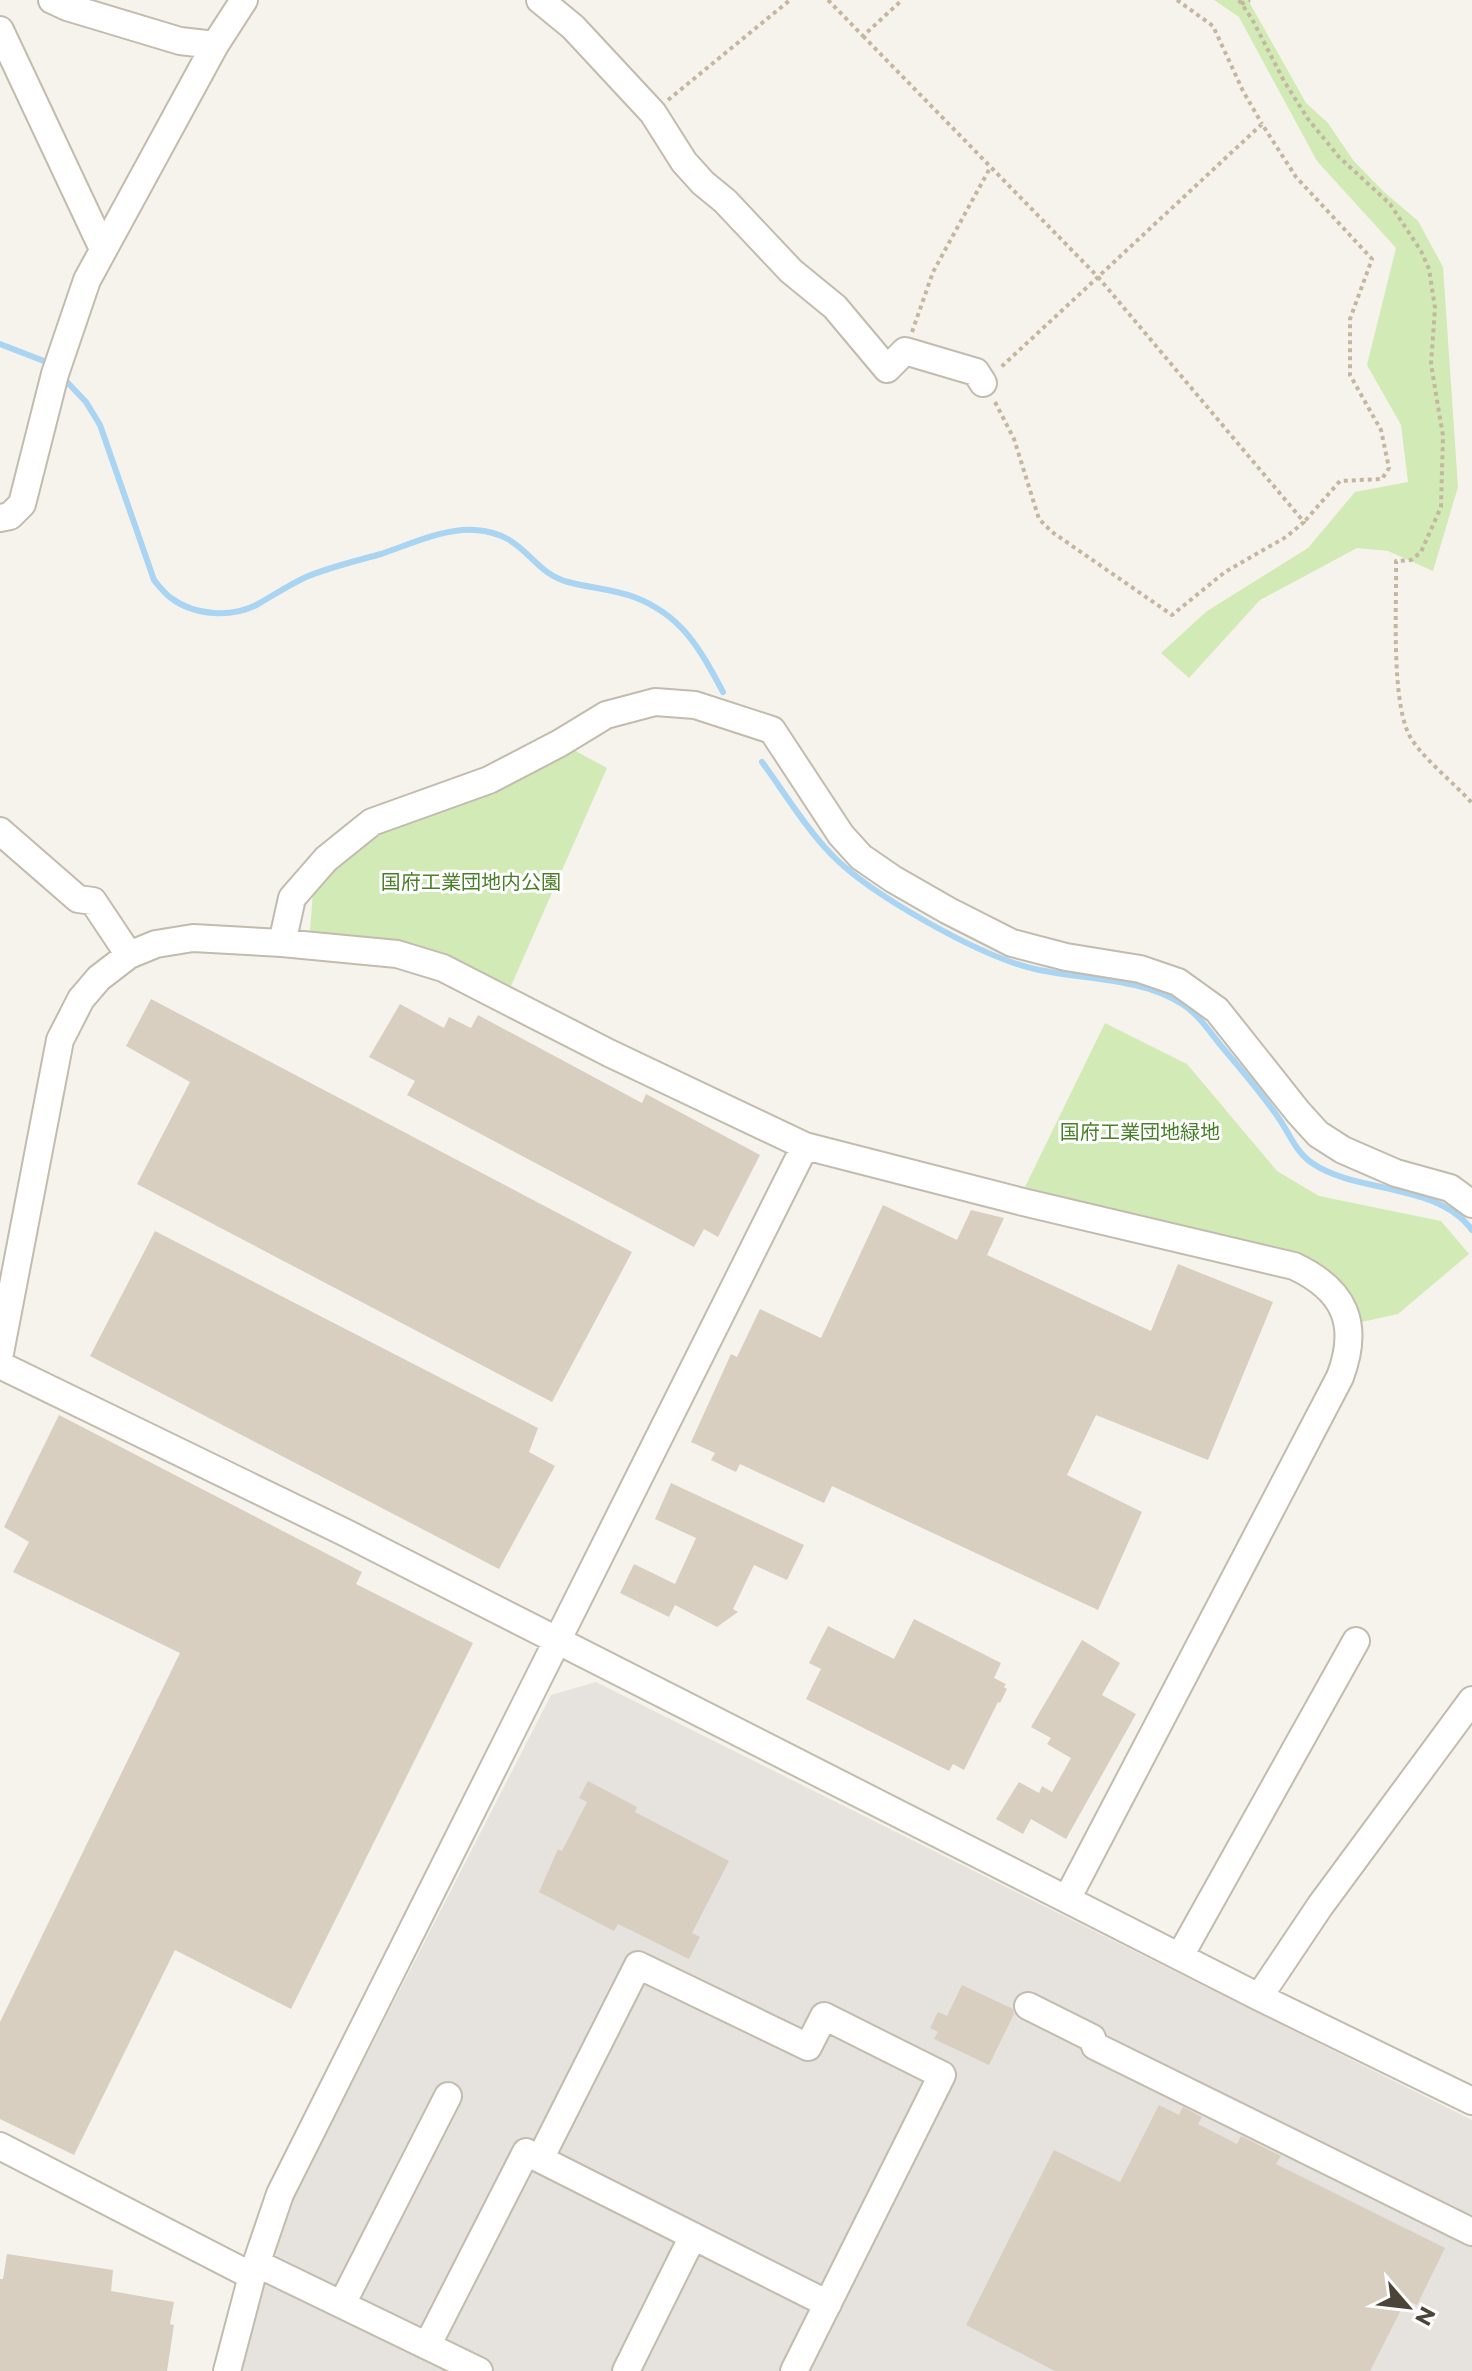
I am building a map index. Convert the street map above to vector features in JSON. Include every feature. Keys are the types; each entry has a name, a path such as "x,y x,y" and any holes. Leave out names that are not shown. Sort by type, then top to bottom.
{"street":[{"path":"52,0 180,41 215,45"},
{"path":"0,518 10,516 22,504 55,374 87,280 215,45 244,0"},
{"path":"556,5 653,113 684,162 703,183 725,201 791,271 835,307 887,369 905,351 976,372 983,383"},
{"path":"0,30 103,249"},
{"path":"282,943 292,898 326,859 372,822 489,780 606,715 655,702 695,705 772,730 841,835 861,857 893,879 1012,943 1066,957 1140,969 1178,982 1217,1010 1318,1134 1343,1150 1396,1173 1450,1188 1472,1204"},
{"path":"0,831 78,899 93,901 124,947"},
{"path":"0,1353 9,1260 60,1040 81,999 124,947 193,938 397,954 443,968 609,1053 805,1146 1019,1201 1294,1266 1309,1273 1330,1289 1341,1305 1346,1320 1351,1338 1340,1377 1067,1899"},
{"path":"227,2371 254,2269 280,2194 805,1146"},
{"path":"0,1365 348,1534 1259,1997 1472,2101"},
{"path":"1180,1956 1356,1641"},
{"path":"1259,1997 1320,1906 1472,1700"},
{"path":"540,2159 638,1965 808,2047 824,2016 942,2075 794,2371"},
{"path":"1028,2006 1092,2038 1095,2046 1472,2232"},
{"path":"342,2304 448,2096"},
{"path":"0,2146 254,2269 342,2304 479,2371"},
{"path":"427,2346 526,2152 828,2304"},
{"path":"626,2371 693,2236"}],"path":[{"path":"653,113 790,0"},
{"path":"828,0 1098,277 1304,522"},
{"path":"863,36 902,0"},
{"path":"1177,0 1213,26 1262,124 1296,177 1372,259 1350,319 1350,375 1381,430 1389,468 1382,479 1340,481 1304,522 1286,537 1225,572 1172,615 1052,532 1039,519 1014,439 983,383 1262,124"},
{"path":"1250,0 1240,2 1308,119 1339,157 1390,204 1421,251 1429,269 1435,308 1431,364 1443,436 1441,507 1421,552 1411,560 1396,561 1399,689 1403,718 1411,739 1472,803"},
{"path":"905,351 933,272 990,168"}],"shaded area":[{"path":"596,1682 1472,2120 1472,2371 240,2371 257,2300 293,2199 551,1695"}],"green space":[{"path":"1214,0 1248,0 1306,103 1328,123 1353,160 1418,221 1443,267 1458,487 1433,571 1388,551 1357,548 1260,600 1189,678 1161,653 1207,611 1308,548 1355,492 1408,482 1401,425 1367,365 1396,248 1317,161 1239,17"},
{"name":"国府工業団地内公園","path":"570,748 607,768 511,986 446,956 396,940 310,931 313,892 356,849 387,830"},
{"name":"国府工業団地緑地","path":"1105,1023 1187,1064 1277,1171 1319,1196 1441,1221 1469,1254 1398,1314 1362,1322 1341,1284 1307,1256 1025,1187"}],"building":[{"path":"151,999 632,1252 552,1402 137,1184 190,1082 126,1046"},
{"path":"400,1004 444,1028 449,1017 471,1028 478,1015 642,1103 646,1094 760,1155 718,1237 704,1229 694,1247 407,1095 415,1081 369,1057"},
{"path":"883,1205 957,1240 971,1210 1004,1218 987,1255 1151,1331 1178,1264 1273,1302 1208,1460 1096,1415 1067,1475 1142,1512 1098,1610 832,1486 824,1503 740,1464 736,1472 711,1460 715,1453 691,1442 731,1354 737,1357 760,1309 821,1338"},
{"path":"155,1231 538,1428 529,1452 555,1466 499,1569 90,1356"},
{"path":"59,1415 362,1572 356,1584 473,1643 291,2009 175,1950 74,2155 0,2119 0,2022 180,1653 13,1572 29,1542 4,1527"},
{"path":"671,1483 804,1545 787,1580 754,1565 733,1609 738,1612 717,1627 675,1605 669,1617 620,1593 634,1564 675,1584 696,1538 655,1519"},
{"path":"914,1619 1001,1663 994,1678 1006,1684 1004,1687 1007,1689 964,1770 953,1764 949,1771 806,1699 821,1669 809,1663 828,1626 894,1659"},
{"path":"1082,1640 1120,1663 1102,1695 1136,1714 1066,1839 1031,1819 1023,1834 996,1819 1019,1782 1039,1793 1042,1786 1052,1792 1071,1758 1047,1744 1051,1738 1031,1727"},
{"path":"588,1781 637,1807 635,1812 729,1861 692,1933 700,1937 689,1959 618,1924 614,1931 539,1892 558,1849 562,1851 587,1802 579,1798"},
{"path":"962,1985 1013,2009 1014,2014 989,2065 934,2039 938,2032 930,2028 938,2012 947,2016"},
{"path":"1159,2105 1179,2115 1183,2107 1202,2117 1198,2124 1237,2144 1241,2136 1281,2156 1276,2164 1445,2248 1417,2305 1406,2300 1370,2371 1055,2371 966,2325 1054,2150 1120,2182"},
{"path":"7,2254 113,2270 111,2291 174,2302 167,2371 0,2371 0,2279 3,2279"}],"waterway":[{"path":"0,344 44,361"},
{"path":"68,383 86,402 100,425 154,580 181,604 202,612 237,612 315,573 428,538 475,530 506,538 555,577 626,594 665,613 688,635 723,692"},
{"path":"762,762 821,844 848,870 898,905 957,938 1012,962 1053,973 1130,984 1166,995 1182,1004 1204,1024 1267,1102 1306,1159 1330,1173 1439,1204 1457,1215 1472,1230"}]}
